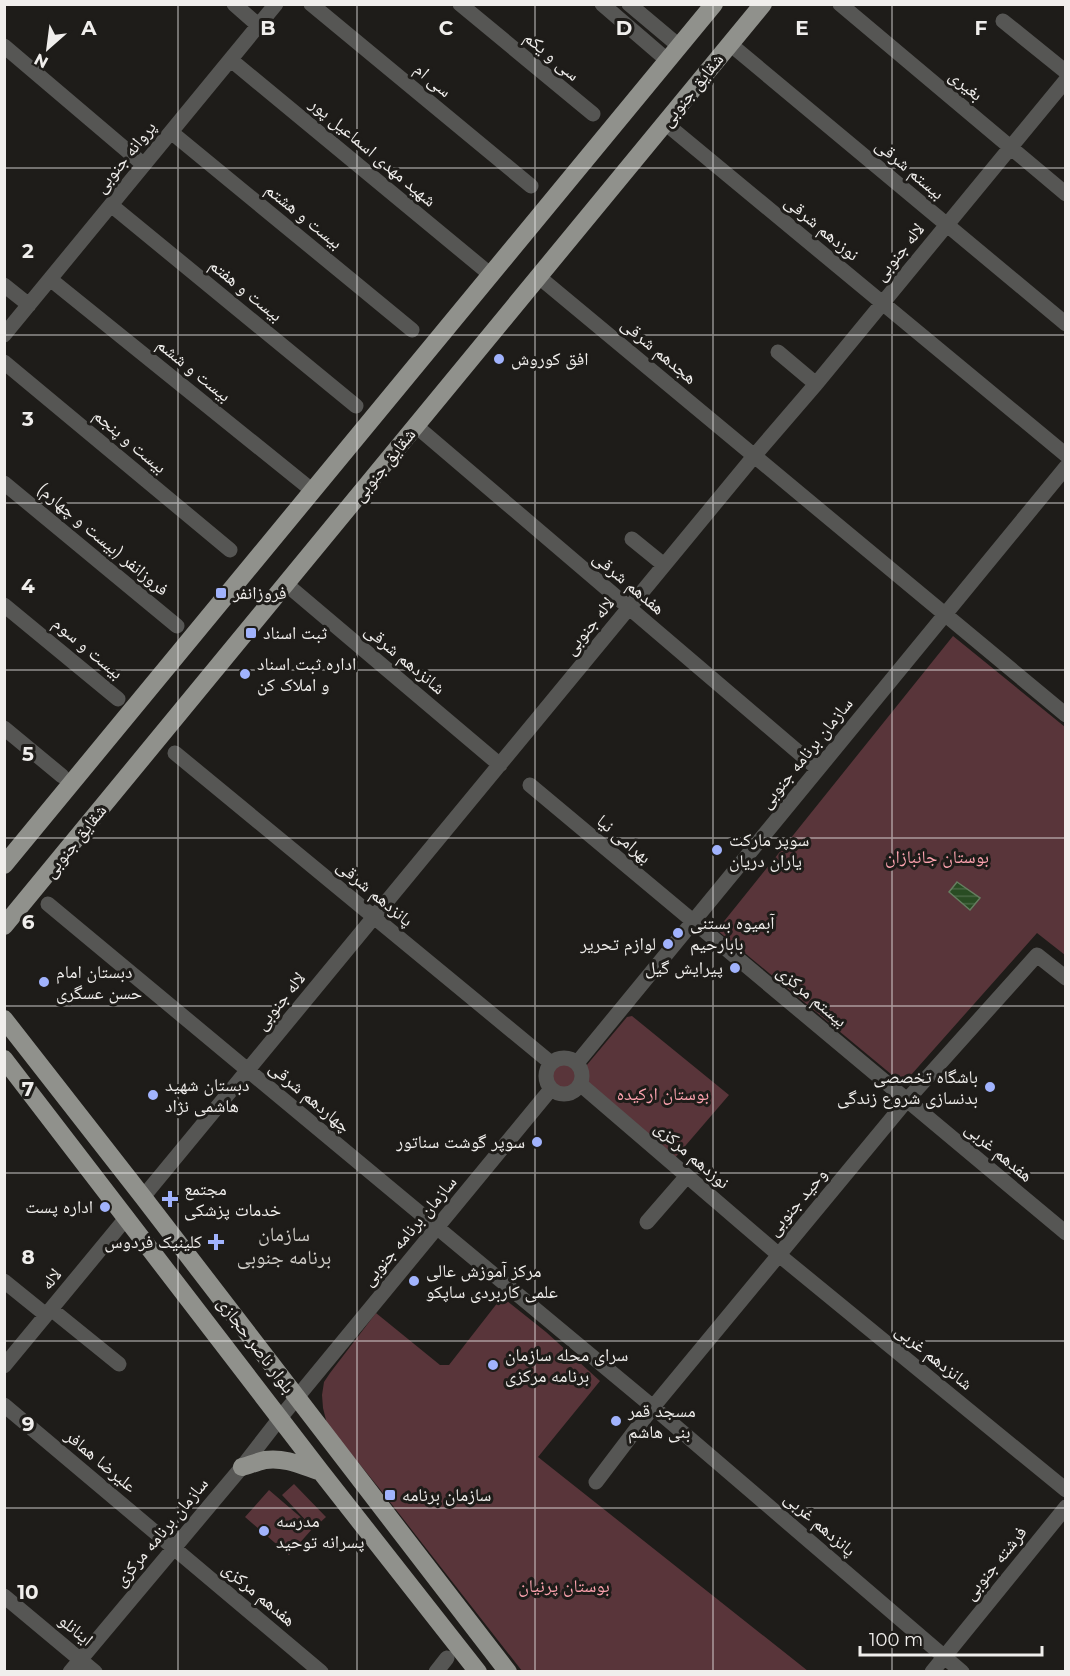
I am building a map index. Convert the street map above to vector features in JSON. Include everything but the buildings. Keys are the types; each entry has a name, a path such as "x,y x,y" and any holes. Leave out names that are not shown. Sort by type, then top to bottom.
{"main road":[{"name":"شقایق جنوبی","path":"4,865 491,275 668,49 714,4"},
{"name":"شقایق جنوبی","path":"5,926 763,4"},
{"name":"بلوار ناصر حجازی","path":"4,1019 508,1671"},
{"name":"بلوار ناصر حجازی","path":"4,1059 321,1472 478,1671"},
{"path":"242,1467 266,1460 277,1460 289,1461 321,1472"}],"street":[{"path":"234,4 259,26"},
{"name":"پروانه جنوبی","path":"4,335 276,4"},
{"name":"سی ام","path":"311,4 531,186"},
{"name":"سی و یکم","path":"460,4 593,114"},
{"path":"602,4 668,49"},
{"path":"629,4 668,49"},
{"name":"بغیری","path":"840,4 1065,194"},
{"path":"1003,21 1065,72"},
{"name":"بیستم شرقی","path":"730,44 1065,324"},
{"path":"4,46 144,165"},
{"name":"شهید مهدی اسماعیل پور","path":"231,60 491,275"},
{"name":"لاله جنوبی","path":"143,1197 1065,80"},
{"name":"نوزدهم شرقی","path":"665,123 1065,455"},
{"name":"بیست و هشتم","path":"171,132 412,330"},
{"name":"بیست و هفتم","path":"111,205 356,406"},
{"name":"هجدهم شرقی","path":"539,277 1065,715"},
{"name":"بیست و ششم","path":"50,279 313,491"},
{"path":"4,285 29,305"},
{"path":"778,352 816,384"},
{"name":"بیست و پنجم","path":"4,362 230,550"},
{"name":"هفدهم شرقی","path":"416,426 818,769"},
{"name":"سازمان برنامه جنوبی","path":"577,1063 1065,467"},
{"name":"فروزانفر (بیست و چهارم)","path":"4,483 177,626"},
{"path":"632,539 664,565"},
{"name":"شانزدهم شرقی","path":"286,584 500,765"},
{"name":"بیست و سوم","path":"4,605 118,699"},
{"path":"4,728 62,776"},
{"name":"پانزدهم شرقی","path":"176,753 551,1063"},
{"name":"بهرامی نیا","path":"530,785 693,922"},
{"name":"چهاردهم شرقی","path":"48,904 652,1407"},
{"name":"بیستم مرکزی","path":"693,922 907,1100"},
{"name":"وحید جنوبی","path":"596,1482 652,1407 907,1100 1037,955 1065,978"},
{"path":"567,1058 577,1063 582,1073 577,1089 561,1094 551,1089 546,1073 551,1063 567,1058"},
{"name":"نوزدهم مرکزی","path":"580,1084 779,1255"},
{"name":"سازمان برنامه جنوبی","path":"280,1418 551,1089"},
{"name":"هفدهم غربی","path":"907,1100 1065,1233"},
{"path":"647,1222 687,1176"},
{"name":"لاله","path":"4,1366 127,1217"},
{"name":"شانزدهم غربی","path":"779,1255 1065,1490"},
{"path":"4,1281 119,1364"},
{"name":"علیرضا همافر","path":"4,1405 173,1547"},
{"name":"پانزدهم غربی","path":"652,1407 962,1671"},
{"name":"سازمان برنامه مرکزی","path":"75,1665 242,1467 280,1418"},
{"name":"فرشته جنوبی","path":"932,1671 1065,1507"},
{"name":"هفدهم مرکزی","path":"173,1547 321,1671"},
{"name":"اینانلو","path":"4,1596 75,1665 94,1671"},
{"path":"436,1671 447,1658"}],"green space":[{"name":"بوستان جانبازان","path":"953,636 1065,727 1065,955 1037,933 903,1084 717,930"},
{"name":"بوستان ارکیده","path":"632,1016 729,1095 674,1159 586,1084 586,1066 627,1017"},
{"path":"563,1064 568,1065 574,1071 574,1081 568,1087 563,1088 558,1087 552,1081 551,1076 552,1071 558,1065"},
{"name":"بوستان پرنیان","path":"502,1297 546,1332 600,1381 538,1457 808,1671 522,1671 327,1424 322,1395 324,1382 376,1313 440,1365 449,1365"},
{"path":"294,1484 326,1517 289,1555 245,1517 269,1490 311,1526 282,1495"}],"shaded area":[{"path":"957,882 980,898 970,910 949,892"}],"place":[{"name":"افق کوروش","path":"499,359"},
{"name":"فروزانفر","path":"221,593"},
{"name":"ثبت اسناد","path":"251,633"},
{"name":"اداره ثبت اسناد و املاک کن","path":"245,674"},
{"name":"سوپر مارکت یاران دریان","path":"717,850"},
{"name":"آبمیوه بستنی بابارحیم","path":"678,933"},
{"name":"لوازم تحریر","path":"668,944"},
{"name":"پیرایش گیل","path":"735,968"},
{"name":"دبستان امام حسن عسگری","path":"44,982"},
{"name":"باشگاه تخصصی بدنسازی شروع زندگی","path":"990,1087"},
{"name":"دبستان شهید هاشمی نژاد","path":"153,1095"},
{"name":"سوپر گوشت سناتور","path":"537,1142"},
{"name":"مجتمع خدمات پزشکی","path":"170,1199"},
{"name":"اداره پست","path":"105,1207"},
{"name":"کلینیک فردوس","path":"216,1242"},
{"name":"مرکز آموزش عالی علمی کاربردی ساپکو","path":"414,1281"},
{"name":"سرای محله سازمان برنامه مرکزی","path":"493,1365"},
{"name":"مسجد قمر بنی هاشم","path":"616,1421"},
{"name":"سازمان برنامه","path":"390,1495"},
{"name":"مدرسه پسرانه توحید","path":"264,1531"}],"district":[{"name":"سازمان برنامه جنوبی","path":"284,1246"}]}
